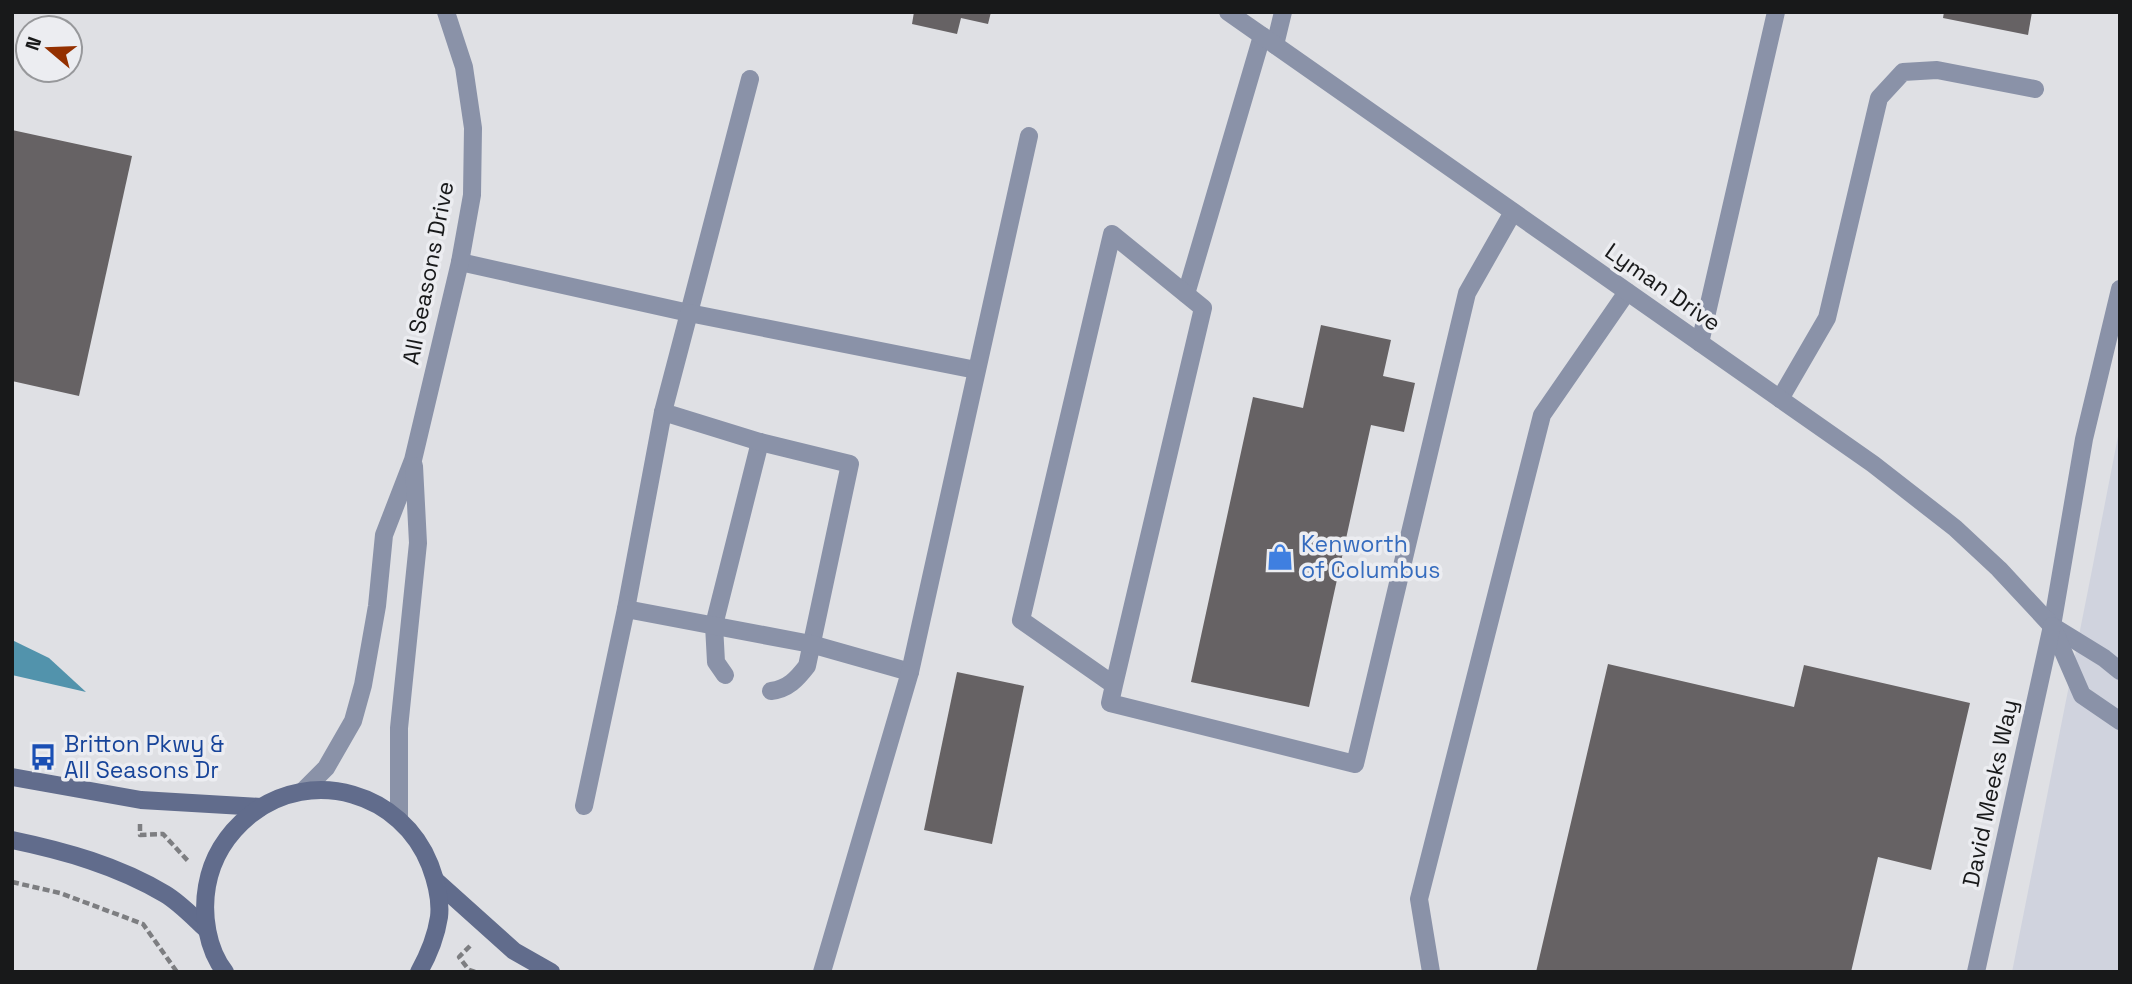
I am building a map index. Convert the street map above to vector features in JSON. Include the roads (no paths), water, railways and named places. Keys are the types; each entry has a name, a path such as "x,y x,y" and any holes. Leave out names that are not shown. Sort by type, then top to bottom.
{"main road":[{"path":"12,777 141,800 261,807"},
{"path":"225,972 206,929 205,900 209,872 221,847 239,824 261,807 281,797 303,791 337,790 370,800 399,818 423,847 436,881 439,916 431,949 419,972"},
{"path":"12,840 58,849 104,865 167,895 206,929"},
{"path":"436,881 514,951 551,972"}],"street":[{"name":"All Seasons Drive","path":"303,791 326,768 353,721 363,685 377,606 384,535 413,460 460,262 472,195 474,128 464,67 446,12"},
{"name":"Lyman Drive","path":"1228,12 1873,464 1955,528 1999,569 2052,626 2120,671"},
{"path":"1186,294 1268,41 1283,12"},
{"path":"1700,343 1776,12"},
{"path":"1780,399 1827,318 1879,98 1902,72 1937,70 2035,89"},
{"path":"584,806 626,609 663,412 750,79"},
{"path":"822,972 909,672 1028,136"},
{"path":"1114,685 1021,620 1112,233 1203,308 1110,703 1355,764 1466,293 1513,212"},
{"path":"460,262 689,313 976,370"},
{"name":"David Meeks Way","path":"1976,972 2052,626 2084,439 2120,289"},
{"path":"1431,972 1419,900 1542,415 1627,292"},
{"path":"663,412 760,442 850,464 807,666 796,679 781,689 771,691"},
{"path":"725,675 716,662 714,625 760,442"},
{"name":"All Seasons Drive","path":"399,818 399,728 418,543 413,460"},
{"path":"626,609 811,644 909,672"},
{"name":"Lyman Drive","path":"2052,626 2081,695 2120,721"}],"water":[{"path":"12,640 49,658 86,692 12,675"}],"place":[{"name":"Kenworth of Columbus","path":"1280,557"},
{"name":"Britton Pkwy & All Seasons Dr","path":"43,757"}]}
